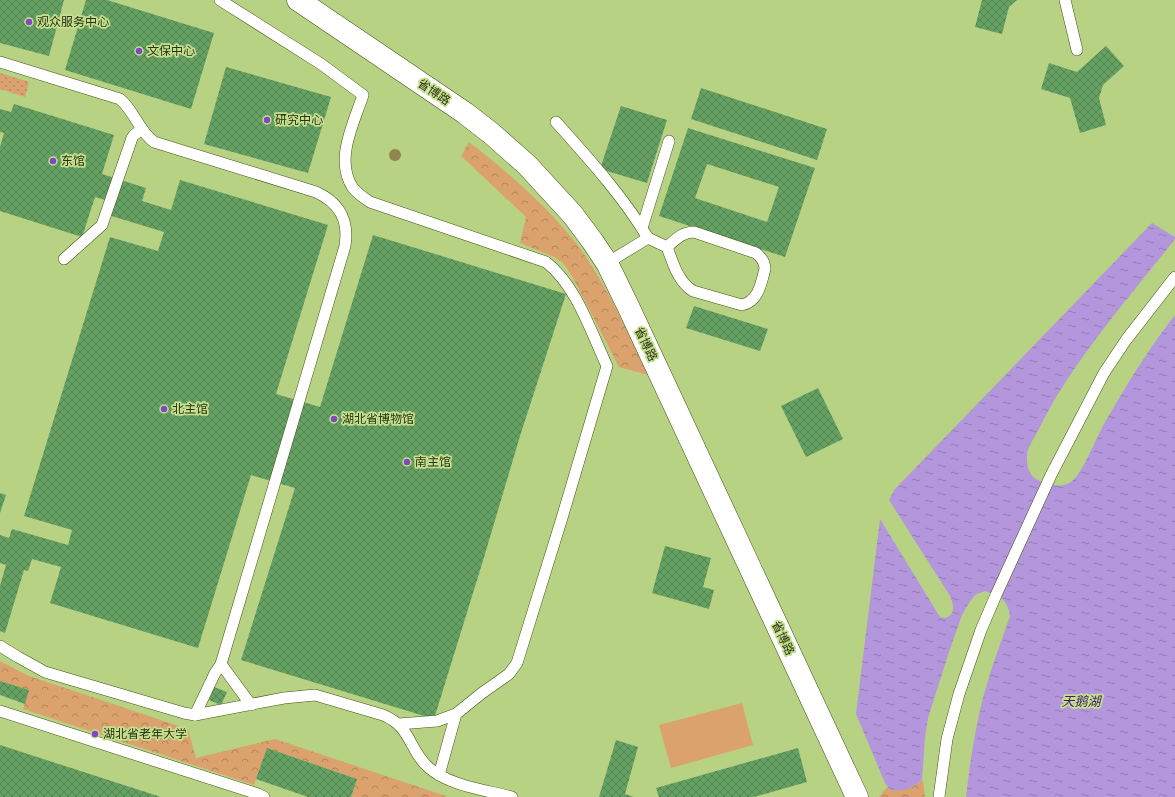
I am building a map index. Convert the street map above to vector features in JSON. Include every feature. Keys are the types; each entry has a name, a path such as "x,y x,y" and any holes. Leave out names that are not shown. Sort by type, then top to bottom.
{"street":[{"name":"省博路","path":"298,0 465,113 492,134 527,165 553,193 594,242 607,264 638,327 857,797"}],"lane":[{"path":"220,0 321,64 363,95 347,143 345,160 350,182 358,194 370,202 546,262 562,277 575,298 607,366 517,663 509,674 456,714 437,721 399,724"},
{"path":"1065,0 1077,50"},
{"path":"0,62 120,99 133,113 149,138 160,145 324,196 332,202 341,213 347,228 345,246 221,664 214,673 195,714"},
{"path":"556,122 624,200 648,238 667,247 681,280 688,288 693,291 742,305 749,303 757,294 765,269 763,260 756,253 694,232 684,233 667,247"},
{"path":"64,259 102,225 132,138 142,129"},
{"path":"642,228 669,141"},
{"path":"607,264 648,238"},
{"path":"939,797 947,739 959,694 981,630 996,595 1051,475 1104,373 1131,334 1175,277"},
{"path":"0,646 18,658 45,672 184,713 195,714 284,698 315,695 383,715 393,719 404,729 421,759 428,767 439,775 461,784 512,797"},
{"path":"221,664 251,704"},
{"path":"0,711 264,797"},
{"path":"439,775 456,714"}],"green space":[{"path":"0,73 29,82 25,97 0,89"},
{"path":"469,142 538,201 575,242 606,290 648,375 619,367 572,276 563,263 554,257 520,243 526,217 461,156"},
{"path":"0,661 29,676 188,729 196,758 275,739 446,797 351,797 357,779 267,748 254,785 23,709 29,690 0,681"},
{"path":"742,703 753,745 671,768 659,725"},
{"path":"923,780 925,797 879,797 887,787 890,790 912,787"}],"water":[{"name":"天鹅湖","path":"1152,223 1175,237 1175,239 1099,334 1071,374 1053,402 1028,449 1027,460 1029,471 1033,477 1040,481 1047,484 1056,485 1064,485 1071,482 1085,463 1104,424 1146,354 1175,315 1175,797 966,797 973,745 984,694 1010,616 1007,605 1002,599 985,591 975,595 969,603 962,615 950,649 928,718 922,780 908,789 890,790 885,783 856,714 880,519 940,617 944,618 951,615 953,606 950,596 889,500 895,489"}],"building":[{"name":"观众服务中心","path":"0,0 64,0 49,56 0,43"},
{"name":"文保中心","path":"86,0 107,0 214,33 191,109 65,70"},
{"path":"982,0 1017,0 1009,7 1002,34 975,27"},
{"path":"1106,46 1124,66 1103,85 1099,98 1106,125 1080,133 1070,98 1041,89 1049,63 1077,72"},
{"name":"研究中心","path":"226,67 331,97 308,173 204,144"},
{"path":"701,88 827,129 817,160 691,119"},
{"path":"14,104 114,135 102,174 146,188 142,201 171,210 180,180 328,225 276,394 320,407 373,235 566,294 520,436 434,719 241,660 295,488 251,475 198,648 50,603 61,567 32,559 28,571 24,570 5,633 0,631 0,586 6,565 0,563 0,535 9,538 12,529 68,545 72,530 24,516 110,237 158,251 164,232 105,214 109,201 95,197 82,237 0,211 0,147 4,133 0,132 0,109 11,112"},
{"path":"621,106 667,120 647,183 600,169"},
{"path":"688,128 815,168 785,257 659,216","holes":["707,164 779,187 767,222 695,198"]},
{"path":"694,306 768,329 760,351 686,328"},
{"path":"818,388 843,439 806,457 781,406"},
{"path":"0,493 6,495 0,513"},
{"path":"665,546 711,558 703,587 714,590 709,609 652,593"},
{"path":"0,681 29,690 25,704 0,695"},
{"path":"214,687 227,692 221,705 209,700"},
{"path":"616,740 638,747 625,794 634,797 599,797"},
{"path":"0,745 161,797 0,797"},
{"path":"267,748 357,779 351,797 308,797 256,779"},
{"path":"798,748 807,782 754,797 659,797 656,788"}],"place":[{"name":"观众服务中心","path":"29,22"},
{"name":"文保中心","path":"139,51"},
{"name":"研究中心","path":"267,120"},
{"name":"东馆","path":"53,161"},
{"name":"北主馆","path":"164,409"},
{"name":"湖北省博物馆","path":"334,419"},
{"name":"南主馆","path":"407,462"},
{"name":"湖北省老年大学","path":"95,734"}]}
